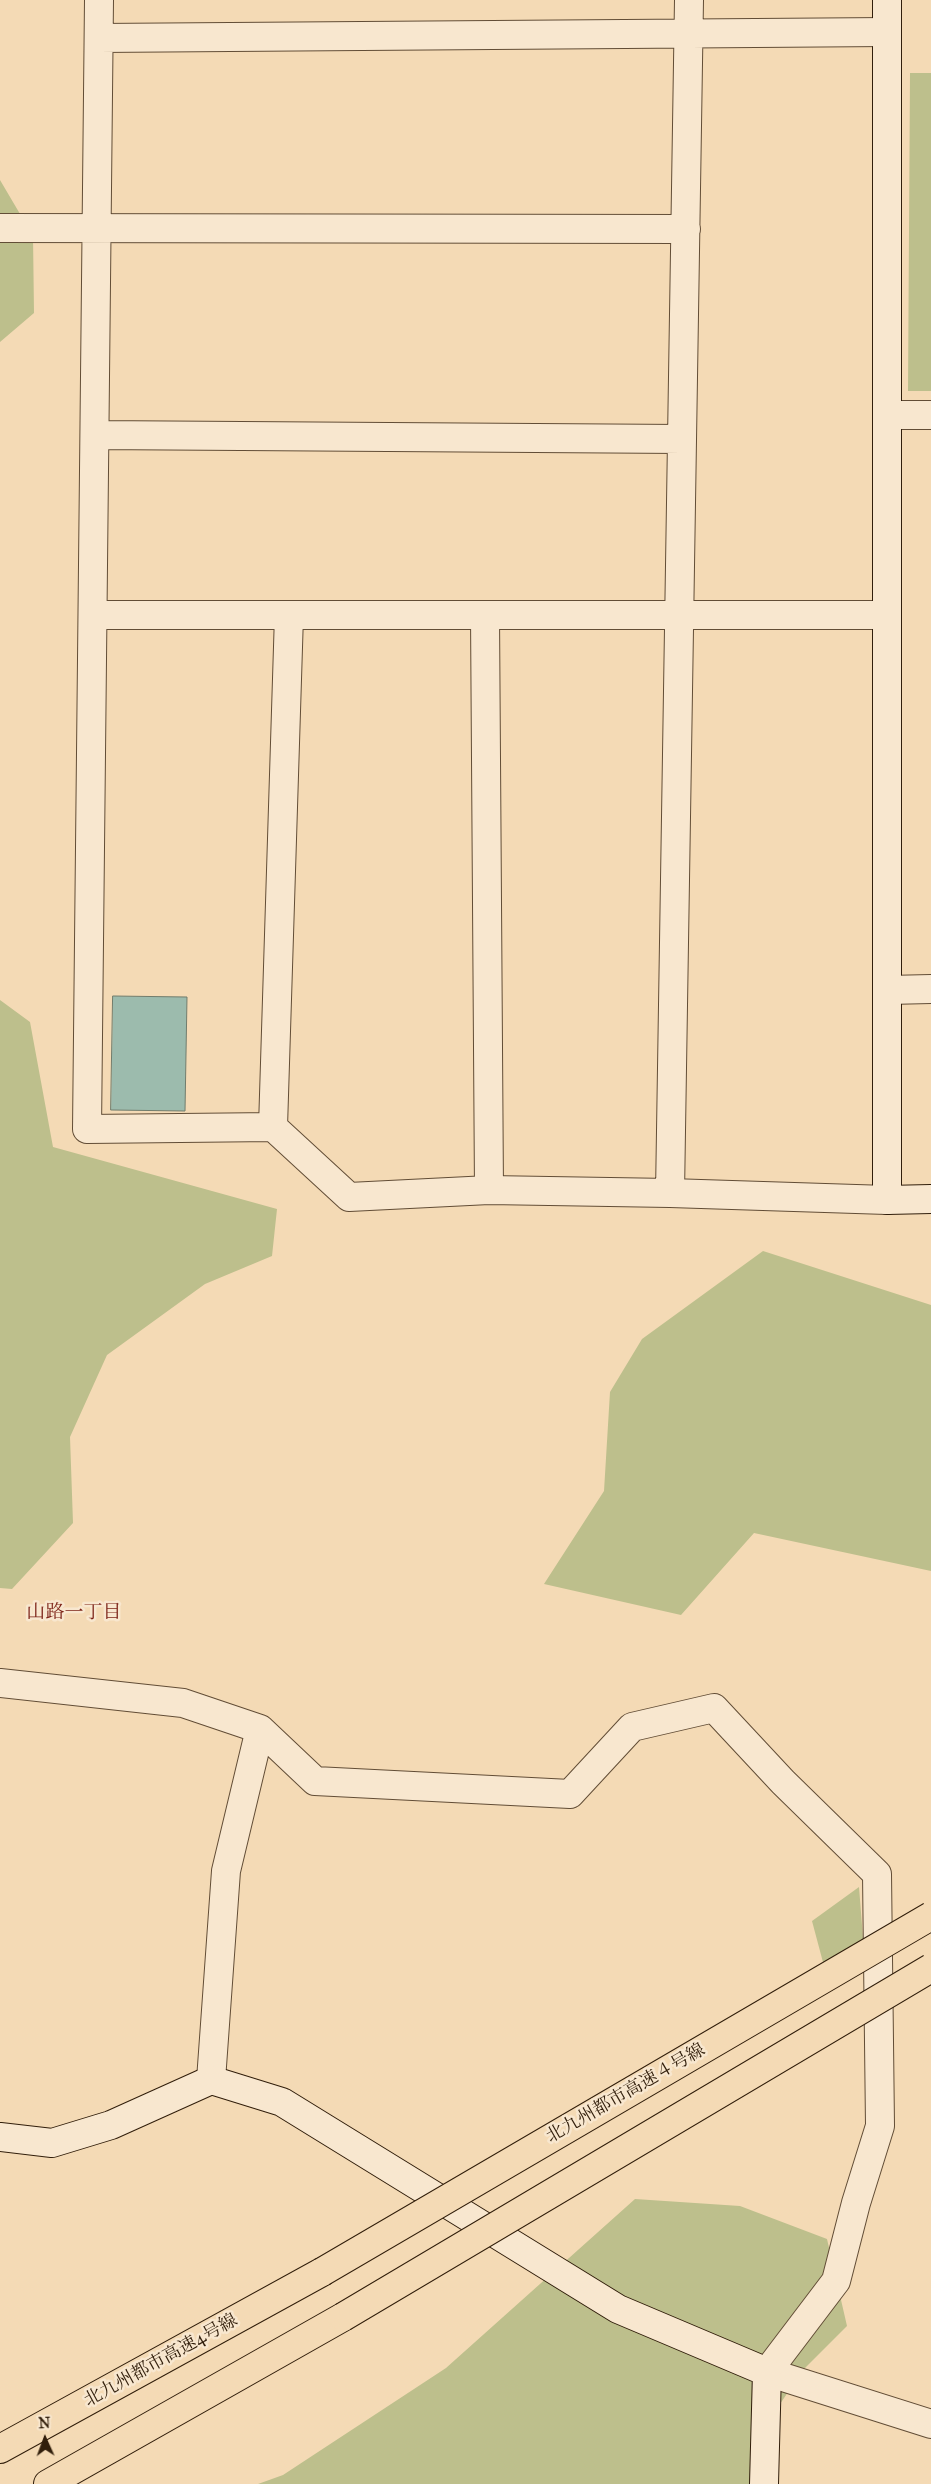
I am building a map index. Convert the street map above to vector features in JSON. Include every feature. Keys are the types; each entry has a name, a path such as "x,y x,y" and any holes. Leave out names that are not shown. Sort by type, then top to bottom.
{"highway":[{"name":"北九州都市高速４号線","path":"322,2272 931,1916"},
{"path":"48,2484 343,2317 931,1968"},
{"name":"北九州都市高速4号線","path":"0,2450 322,2272"}],"street":[{"path":"99,0 87,1129 273,1127 349,1197 489,1190 931,1200"},
{"path":"670,1193 689,0"},
{"path":"887,0 888,1200"},
{"path":"99,38 887,32"},
{"path":"0,228 686,229"},
{"path":"887,415 931,416"},
{"path":"95,435 682,438"},
{"path":"92,615 887,615"},
{"path":"273,1127 289,615"},
{"path":"485,616 489,1190"},
{"path":"888,990 931,989"},
{"path":"0,1683 183,1703 260,1729 315,1781 570,1794 632,1727 714,1708 784,1782 877,1874 880,2126 856,2203 836,2281 767,2372 764,2484"},
{"path":"211,2080 226,1871 260,1729"},
{"path":"0,2137 52,2143 111,2125 211,2080 282,2102 618,2310 767,2372 931,2424"}],"green space":[{"path":"910,73 931,73 931,391 908,391"},
{"path":"0,180 33,236 34,313 0,342"},
{"path":"0,1000 30,1022 53,1147 277,1209 272,1256 205,1284 107,1355 70,1437 73,1523 12,1589 0,1588"},
{"path":"763,1251 931,1305 931,1571 754,1533 681,1615 544,1584 604,1491 610,1392 642,1339"},
{"path":"859,1887 864,1951 828,1981 812,1921"},
{"path":"635,2199 740,2206 827,2239 847,2326 803,2370 761,2432 757,2484 258,2484 283,2475 446,2368"}],"shaded area":[{"path":"113,996 187,997 185,1111 111,1110"}],"district":[{"name":"山路一丁目","path":"74,1613"}]}
